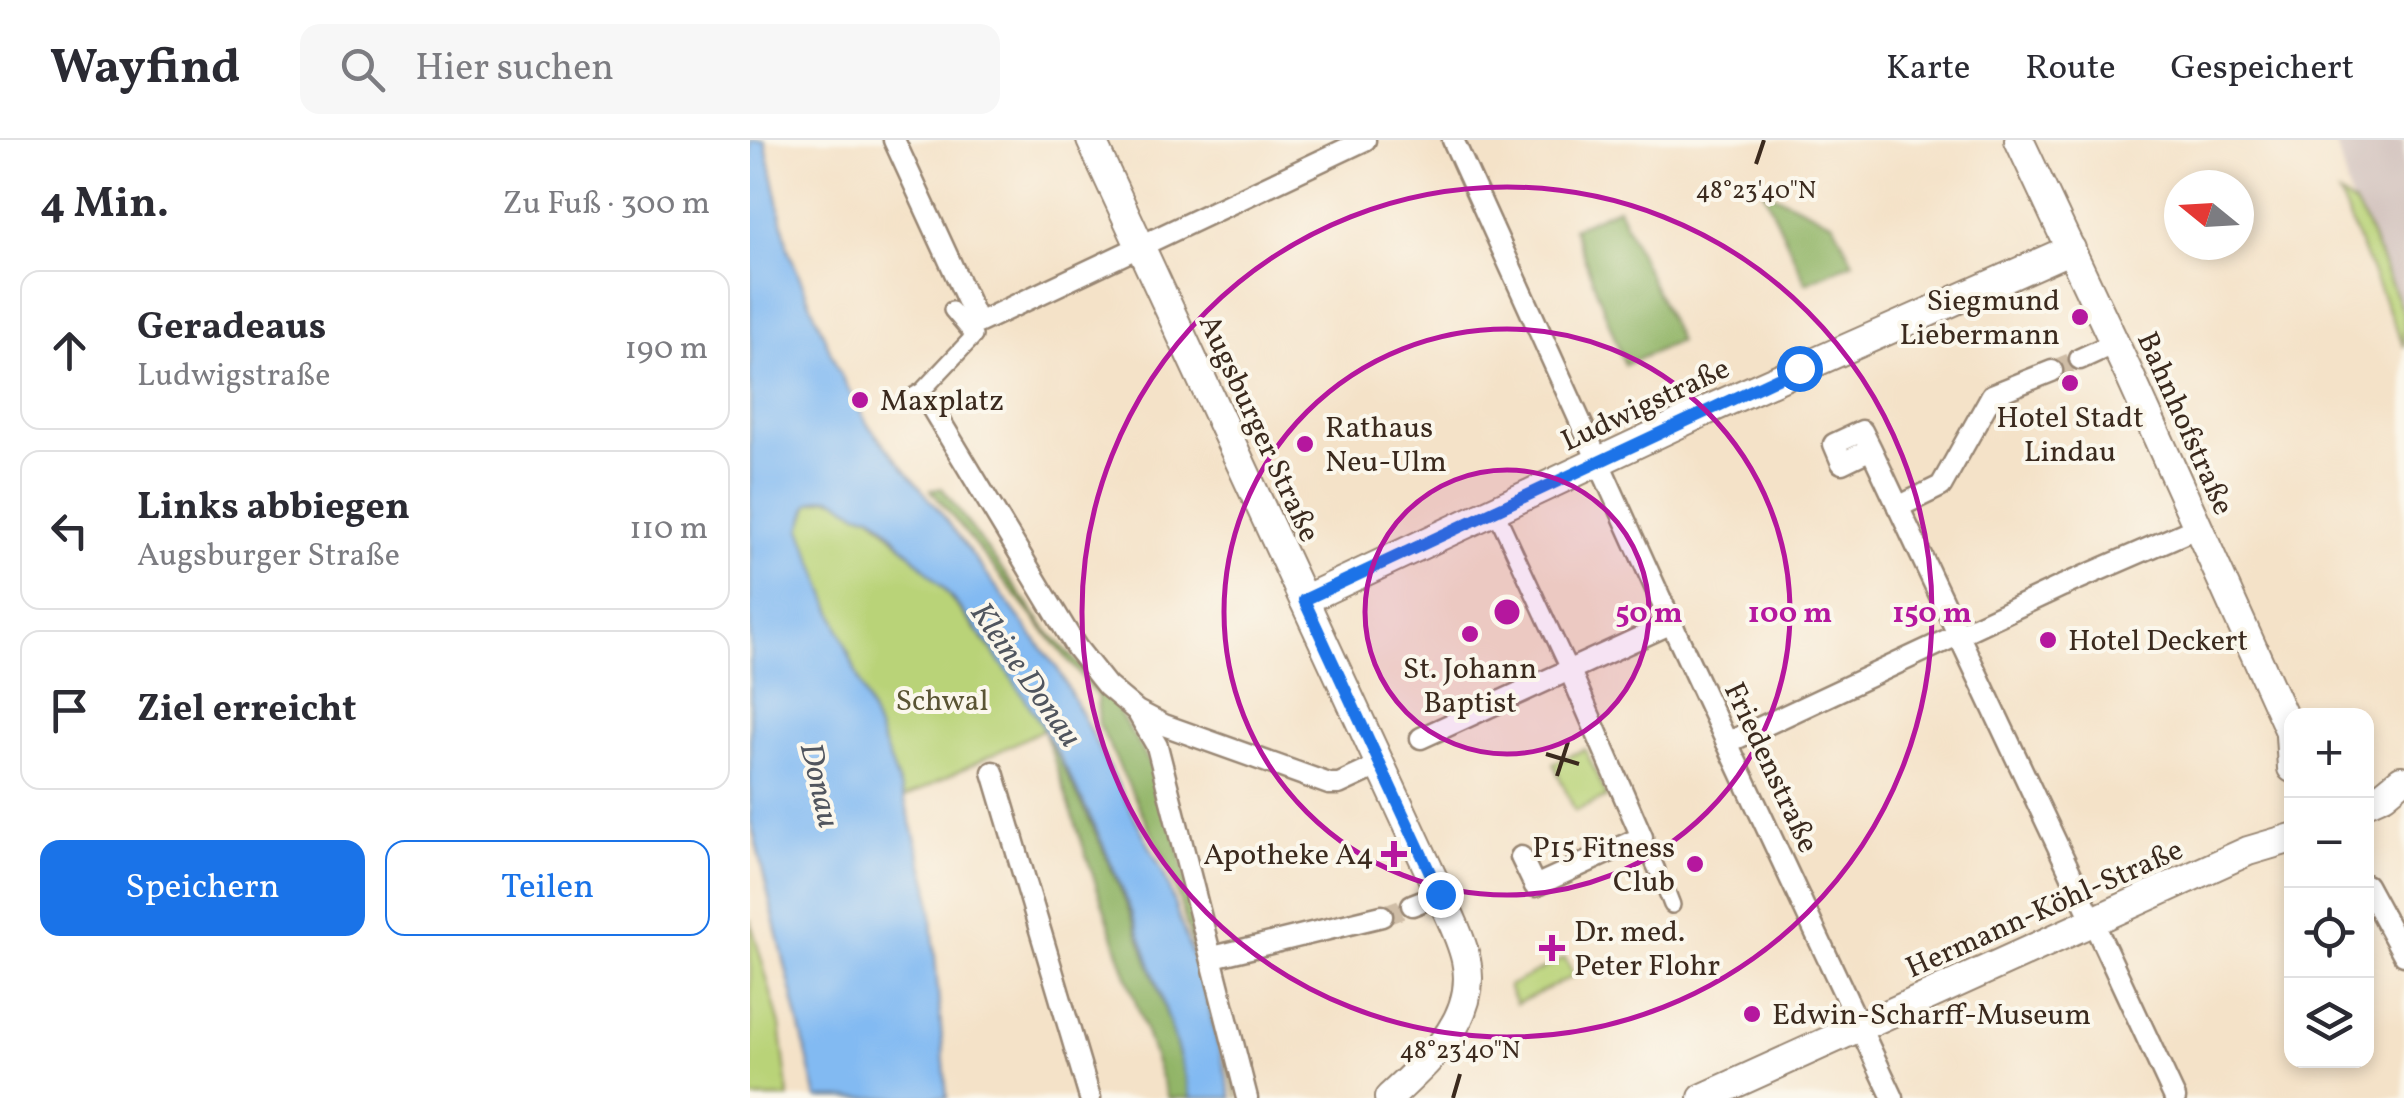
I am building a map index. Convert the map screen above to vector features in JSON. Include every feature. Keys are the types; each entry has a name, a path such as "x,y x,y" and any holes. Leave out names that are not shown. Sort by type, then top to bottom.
{"street":[{"path":"894,140 978,323 1364,140"},
{"name":"Augsburger Straße","path":"1091,140 1440,894 1465,956 1468,972 1458,1020 1434,1054 1389,1098"},
{"name":"Friedenstraße","path":"1452,140 1893,1098"},
{"name":"Bahnhofstraße","path":"2019,140 2284,719"},
{"name":"Ludwigstraße","path":"1304,600 1597,461 2071,249"},
{"path":"952,310 974,336 923,397 1076,647 1108,686 1137,711 1164,725 1329,784 1336,785 1380,766"},
{"path":"2080,359 2115,344"},
{"path":"1898,507 1941,486 1992,394 2052,371"},
{"path":"1871,449 2176,1098"},
{"path":"1494,510 1657,870"},
{"path":"1727,743 2198,528"},
{"path":"1421,738 1672,624"},
{"path":"1137,711 1157,746 1247,1098"},
{"path":"994,772 1090,1098"},
{"path":"2374,787 2402,779"},
{"path":"2374,798 2402,779"},
{"name":"Hermann-Köhl-Straße","path":"2248,851 2284,828"},
{"path":"1521,858 1535,886 1642,837"},
{"name":"Hermann-Köhl-Straße","path":"1702,1098 2248,851 2284,840"},
{"path":"2367,888 2404,955"},
{"path":"1412,905 1440,894"},
{"path":"1214,957 1382,916"}],"shaded area":[{"path":"2335,140 2404,140 2404,326 2353,208"}],"green space":[{"path":"1763,190 1833,222 1853,262 1806,283"},
{"path":"2339,195 2355,205 2367,226 2404,315 2404,347"},
{"path":"1618,208 1679,341 1625,365 1573,228"},
{"path":"942,488 1045,628 1109,696 1164,786 1238,1098 1171,872 1099,725 1097,696 931,490"},
{"name":"Schwal","path":"828,498 848,503 856,513 871,515 933,576 1021,688 1044,729 904,798 801,529 809,504"},
{"path":"1045,733 1090,821 1129,911 1163,1003 1191,1098 1168,1098"},
{"path":"1585,749 1607,797 1575,811 1553,763"},
{"path":"750,919 780,1025 789,1098 750,1098"},
{"path":"1565,958 1574,976 1516,1004 1508,986"}],"water":[{"path":"750,140 765,140 788,249 838,370 868,425 938,509 1059,671 1164,874 1205,993 1232,1098 1191,1098 1145,948 1116,874 1046,733 1004,667 956,604 884,525 871,515 858,513 830,498 809,504 801,529 904,798 929,886 947,1098 817,1098 750,818"}],"tunnel":[{"path":"2052,371 2080,359"},
{"path":"1382,916 1412,905"}],"place":[{"name":"Siegmund Liebermann","path":"2080,317"},
{"name":"Hotel Stadt Lindau","path":"2070,383"},
{"name":"Maxplatz","path":"860,400"},
{"name":"Rathaus Neu-Ulm","path":"1305,444"},
{"name":"St. Johann Baptist","path":"1470,634"},
{"name":"Hotel Deckert","path":"2048,640"},
{"name":"Apotheke A4","path":"1394,854"},
{"name":"P15 Fitness Club","path":"1695,864"},
{"name":"Dr. med. Peter Flohr","path":"1552,948"},
{"name":"Edwin-Scharff-Museum","path":"1752,1014"}],"route":[{"path":"1440,894 1304,600 1799,368"}],"water label":[{"name":"Kleine Donau","path":"1027,674"},
{"name":"Donau","path":"821,785"}]}
